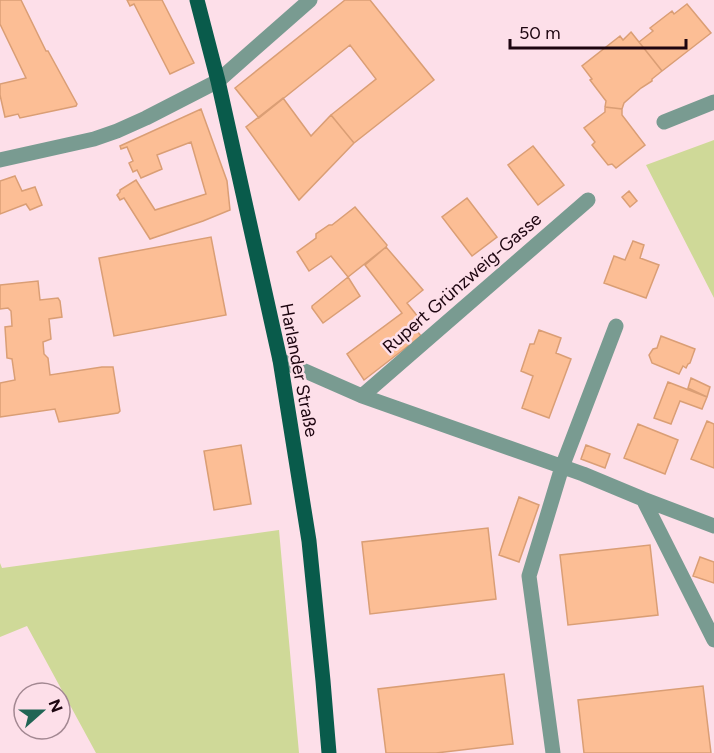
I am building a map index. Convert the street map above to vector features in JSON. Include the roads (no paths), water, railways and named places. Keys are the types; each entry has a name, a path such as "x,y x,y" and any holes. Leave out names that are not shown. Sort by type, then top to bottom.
{"main road":[{"name":"Harlander Straße","path":"197,0 218,81 280,360 309,541 329,753"}],"street":[{"path":"0,160 94,139 117,131 218,81 310,0"},
{"path":"664,122 714,102"},
{"name":"Rupert Grünzweig-Gasse","path":"362,396 588,200"},
{"path":"553,753 529,576 562,467 616,326"},
{"path":"280,360 362,396 562,467 714,526"},
{"path":"643,500 714,640"}]}
